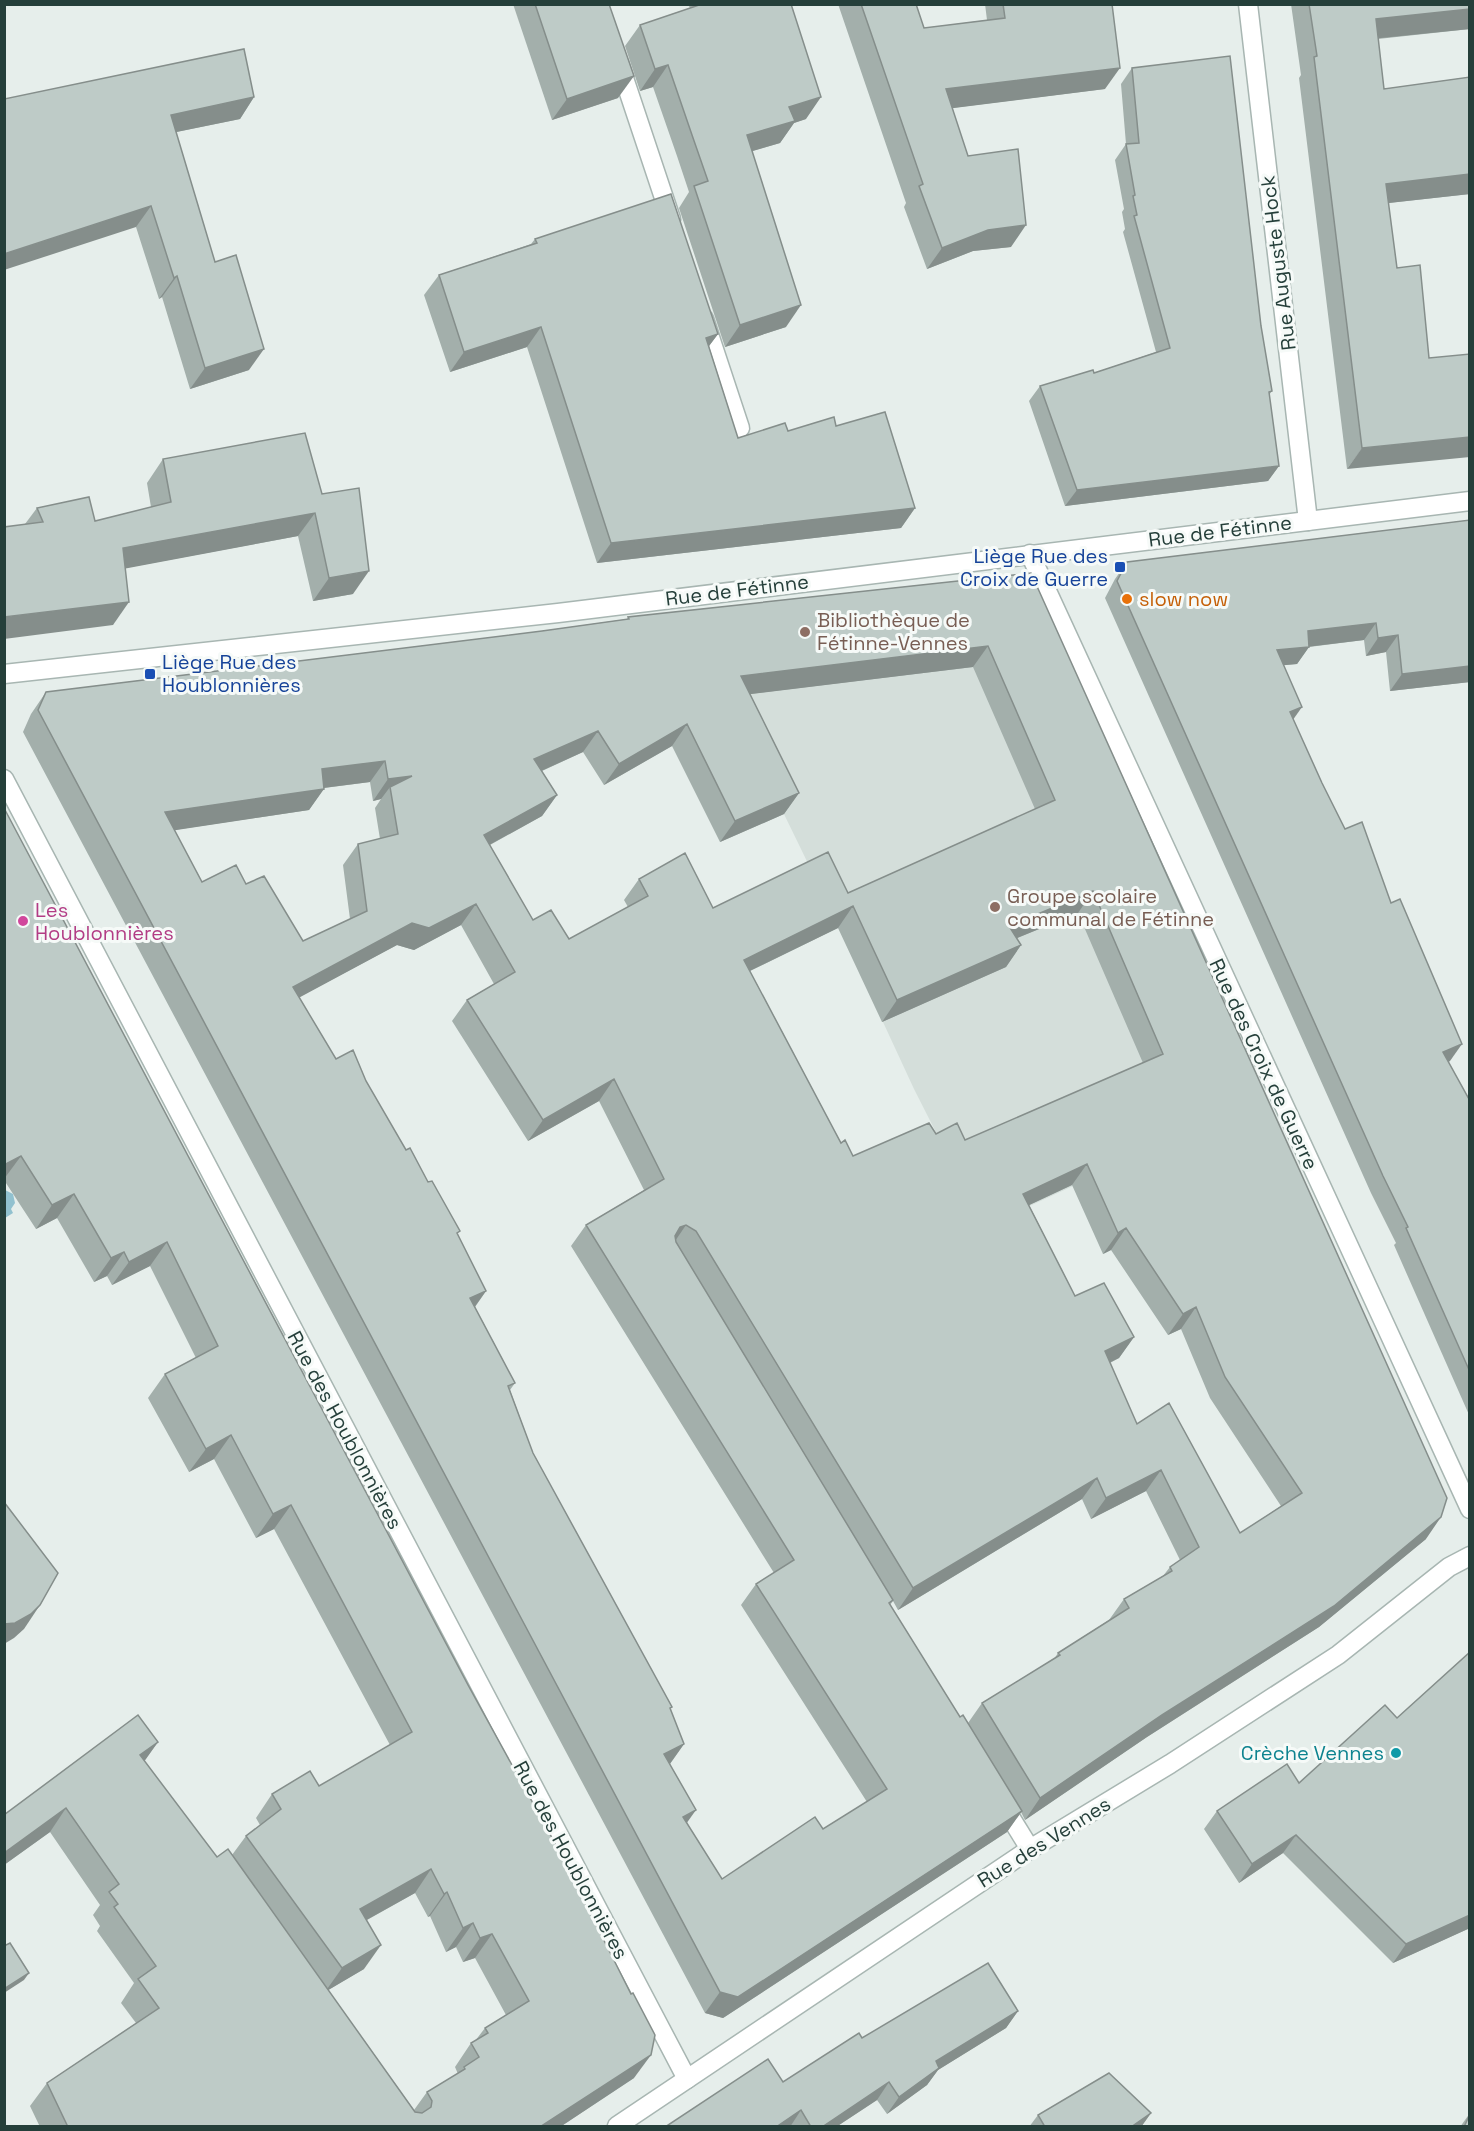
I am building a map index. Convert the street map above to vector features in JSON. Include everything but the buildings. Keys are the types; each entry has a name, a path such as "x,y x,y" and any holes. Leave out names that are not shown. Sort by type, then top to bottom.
{"street":[{"name":"Rue Auguste Hock","path":"1248,4 1308,520"},
{"path":"614,49 677,239"},
{"path":"699,306 740,428"},
{"name":"Rue de Fétinne","path":"4,674 558,613 1470,501"},
{"name":"Rue des Croix de Guerre","path":"1030,554 1470,1509"},
{"name":"Rue des Houblonnières","path":"4,779 687,2079"},
{"name":"Rue des Vennes","path":"617,2127 1030,1849 1170,1764 1338,1655 1449,1567 1470,1556"},
{"path":"992,1788 1030,1849"}],"shaded area":[{"name":"Groupe scolaire communal de Fétinne","path":"1020,589 1251,1104 984,1227 914,1089 839,927 727,697"}],"water":[{"path":"5,1190 13,1194 15,1203 11,1209 13,1213 5,1218"}],"place":[{"name":"Liège Rue des Croix de Guerre","path":"1120,567"},
{"name":"slow now","path":"1127,599"},
{"name":"Bibliothèque de Fétinne-Vennes","path":"805,632"},
{"name":"Liège Rue des Houblonnières","path":"150,674"},
{"name":"Groupe scolaire communal de Fétinne","path":"995,907"},
{"name":"Les Houblonnières","path":"23,921"},
{"name":"Crèche Vennes","path":"1396,1753"}]}
